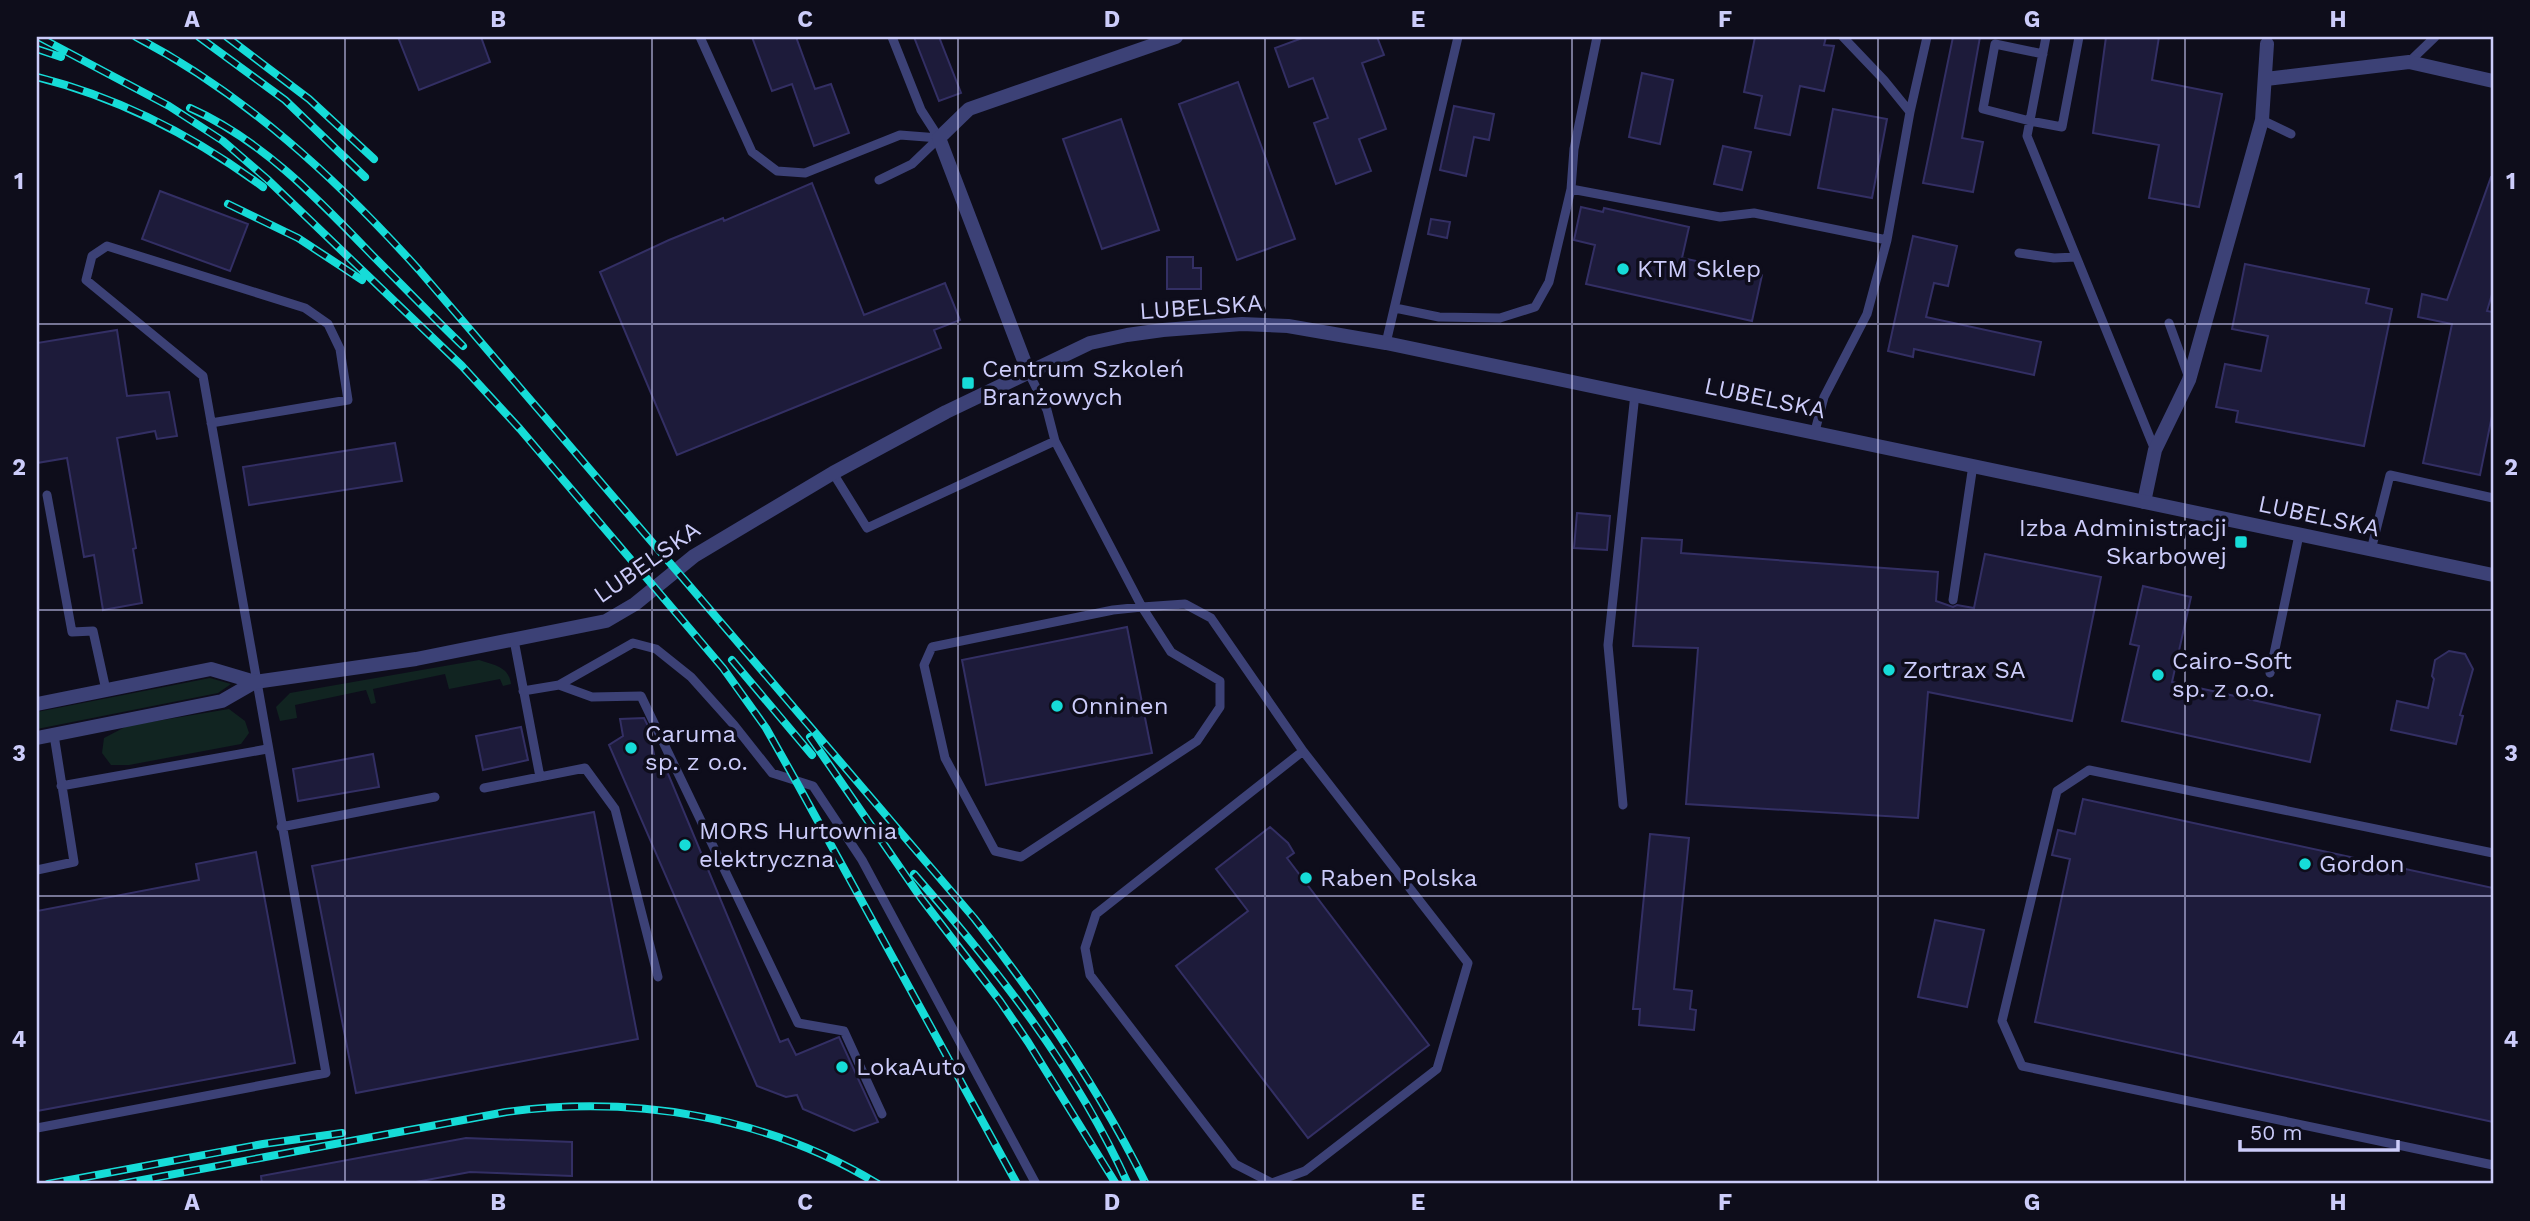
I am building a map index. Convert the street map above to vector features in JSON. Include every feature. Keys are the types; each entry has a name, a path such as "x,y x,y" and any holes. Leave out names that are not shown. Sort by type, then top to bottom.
{"street":[{"path":"1028,371 939,138 970,109 1176,37"},
{"path":"2144,502 2155,450 2189,380 2262,120 2267,44"},
{"path":"2266,79 2409,62 2493,81"},
{"name":"LUBELSKA","path":"37,738 222,701 255,682 416,659 606,621 635,604 711,545 833,473 1028,371 1090,343 1128,335 1203,326 1288,326 1386,343 2493,575"},
{"name":"LUBELSKA","path":"37,704 211,669 255,682"}],"lane":[{"path":"700,37 752,152 777,171 805,173 900,135 939,138"},
{"path":"892,37 921,110 939,138"},
{"path":"1386,343 1458,37"},
{"path":"1395,308 1439,317 1500,318 1535,307 1549,282 1571,189 1574,149 1597,37"},
{"path":"1843,37 1910,112"},
{"path":"1815,431 1824,397 1867,314 1887,240 1910,112 1927,37"},
{"path":"2046,37 2027,136 2155,450"},
{"path":"2043,54 2006,42 1995,44 1983,109 2062,127 2079,37"},
{"path":"2409,62 2435,37"},
{"path":"2262,120 2291,134"},
{"path":"878,180 912,164 939,138"},
{"path":"1571,189 1720,216 1754,213 1887,240"},
{"path":"37,1128 326,1073 255,682 203,376 86,280 92,256 107,246 305,308 328,324 340,349 348,400 211,423"},
{"path":"2019,253 2054,258 2076,257"},
{"path":"2169,323 2189,380"},
{"path":"1028,371 1046,410 1055,441 1142,607 1171,652 1220,681 1220,707 1197,741 1021,857 995,850 944,758 924,665 932,647 1113,610 1142,607 1185,604 1211,618 1303,751 1468,963 1437,1069 1305,1171 1272,1183 1235,1164 1090,975 1085,948 1096,914 1303,751"},
{"path":"1623,805 1608,645 1635,394"},
{"path":"833,473 867,528 1055,441"},
{"path":"1953,600 1973,465"},
{"path":"2371,550 2390,475 2493,498"},
{"path":"47,495 72,632 93,631 106,690"},
{"path":"2270,673 2299,535"},
{"path":"514,640 540,777"},
{"path":"523,691 559,685 633,643 656,649 691,677 734,725 772,774 813,786 862,860 1036,1184"},
{"path":"559,685 592,697 641,696 798,1023 844,1031 882,1114"},
{"path":"37,870 74,862 54,735"},
{"path":"61,786 267,749"},
{"path":"484,788 585,768 615,809 658,977"},
{"path":"2493,853 2089,770 2057,791 2002,1021 2022,1066 2493,1165"},
{"path":"281,827 435,797"}],"green space":[{"path":"479,660 504,670 511,684 503,686 500,679 449,689 445,674 373,689 376,703 371,704 366,690 295,705 297,718 280,721 276,707 290,693"},
{"path":"210,678 231,684 218,693 37,729 37,712"},
{"path":"229,709 245,721 249,733 241,744 129,765 111,765 102,753 104,738 127,726"}],"building":[{"path":"398,37 481,37 490,62 419,90"},
{"path":"752,37 796,37 815,89 831,84 849,133 814,146 792,84 772,91"},
{"path":"914,37 939,37 961,93 939,101"},
{"path":"1305,37 1377,37 1384,55 1362,63 1386,129 1359,139 1371,171 1336,184 1314,123 1328,118 1313,78 1289,87 1275,48"},
{"path":"1755,37 1826,37 1824,45 1834,46 1824,91 1800,86 1790,135 1755,128 1762,96 1744,92"},
{"path":"1953,37 1980,37 1962,138 1983,142 1973,192 1923,183"},
{"path":"2106,37 2159,37 2152,80 2222,94 2199,207 2149,198 2159,145 2093,133"},
{"path":"1642,73 1673,80 1660,144 1629,137"},
{"path":"1238,82 1295,239 1237,260 1179,104"},
{"path":"1454,106 1494,114 1489,140 1474,137 1466,176 1440,170"},
{"path":"1833,109 1887,119 1872,198 1818,188"},
{"path":"1121,119 1159,230 1102,249 1063,139"},
{"path":"1723,146 1751,152 1742,190 1714,184"},
{"path":"2491,177 2493,291 2487,311 2493,312 2493,411 2480,475 2423,463 2452,324 2418,317 2422,294 2447,300"},
{"path":"812,183 864,315 945,283 960,320 934,330 941,348 677,455 600,272 669,240 723,218 724,221"},
{"path":"160,191 248,224 230,271 142,239"},
{"path":"1581,207 1603,212 1604,208 1689,227 1682,258 1762,275 1752,321 1586,284 1595,245 1574,240"},
{"path":"1431,219 1450,222 1447,238 1428,234"},
{"path":"1913,236 1957,246 1948,286 1934,283 1926,317 2041,342 2034,375 1914,349 1913,357 1888,351"},
{"path":"1167,257 1193,257 1193,268 1201,268 1201,289 1167,289"},
{"path":"2245,264 2369,289 2366,303 2392,309 2364,446 2236,422 2238,411 2216,407 2225,364 2261,371 2268,336 2232,329"},
{"path":"117,330 127,396 169,392 177,436 157,439 155,431 117,438 136,548 133,549 142,603 103,610 94,555 84,557 67,458 37,463 37,343"},
{"path":"395,443 402,481 249,505 243,467"},
{"path":"1577,513 1610,516 1607,550 1574,548"},
{"name":"Zortrax SA","path":"1642,538 1682,540 1681,553 1938,572 1936,601 1953,607 1957,605 1974,608 1985,554 2101,577 2072,721 1928,692 1918,818 1686,804 1698,648 1633,646"},
{"name":"Cairo-Soft sp. z o.o.","path":"2143,586 2191,597 2172,682 2320,715 2310,762 2122,721 2139,646 2130,644"},
{"name":"Onninen","path":"1127,627 1152,753 986,785 962,660"},
{"path":"2449,651 2465,654 2473,669 2460,715 2463,716 2456,744 2391,730 2397,701 2428,708 2435,660"},
{"path":"644,718 656,764 664,764 780,1042 788,1039 796,1055 839,1037 878,1122 854,1131 803,1109 797,1095 786,1097 757,1086 609,745 623,736 620,719"},
{"path":"521,727 528,760 483,770 476,736"},
{"path":"373,754 379,787 298,801 293,769"},
{"path":"2083,799 2493,888 2493,1122 2035,1022 2070,859 2052,855 2058,830 2075,834"},
{"path":"594,812 638,1039 356,1093 312,866"},
{"path":"1270,827 1288,843 1294,853 1287,858 1429,1045 1308,1138 1176,966 1248,911 1216,869"},
{"path":"1650,834 1689,838 1674,989 1692,991 1690,1009 1696,1010 1694,1030 1639,1025 1640,1009 1633,1009"},
{"path":"256,852 295,1063 37,1111 37,911 199,880 196,864"},
{"path":"1935,920 1984,930 1967,1007 1918,997"},
{"path":"466,1138 572,1142 572,1176 470,1172 405,1184 262,1184 261,1176"}],"railway":[{"path":"39,37 169,106 223,141 267,179 462,366 520,429 723,668 766,728 1017,1184"},
{"path":"136,37 215,85 288,141 355,203 419,270 974,918 1067,1047 1109,1114 1146,1184"},
{"path":"199,37 285,100 365,177"},
{"path":"227,37 309,99 374,159"},
{"path":"37,49 61,57"},
{"path":"37,77 98,96 155,121 210,151 263,187"},
{"path":"190,108 241,137 288,173 463,346"},
{"path":"228,204 298,238 362,280"},
{"path":"732,660 812,755"},
{"path":"810,737 921,898 1000,1001 1116,1184"},
{"path":"914,874 975,946 1033,1021 1084,1100 1128,1184"},
{"path":"121,1184 506,1112 554,1107 651,1109 745,1127 791,1142 878,1184"},
{"path":"48,1184 263,1144 342,1133"}],"place":[{"name":"KTM Sklep","path":"1623,269"},
{"name":"Centrum Szkoleń Branżowych","path":"968,383"},
{"name":"Izba Administracji Skarbowej","path":"2241,542"},
{"name":"Zortrax SA","path":"1889,670"},
{"name":"Cairo-Soft sp. z o.o.","path":"2158,675"},
{"name":"Onninen","path":"1057,706"},
{"name":"Caruma sp. z o.o.","path":"631,748"},
{"name":"MORS Hurtownia elektryczna","path":"685,845"},
{"name":"Gordon","path":"2305,864"},
{"name":"Raben Polska","path":"1306,878"},
{"name":"LokaAuto","path":"842,1067"}]}
